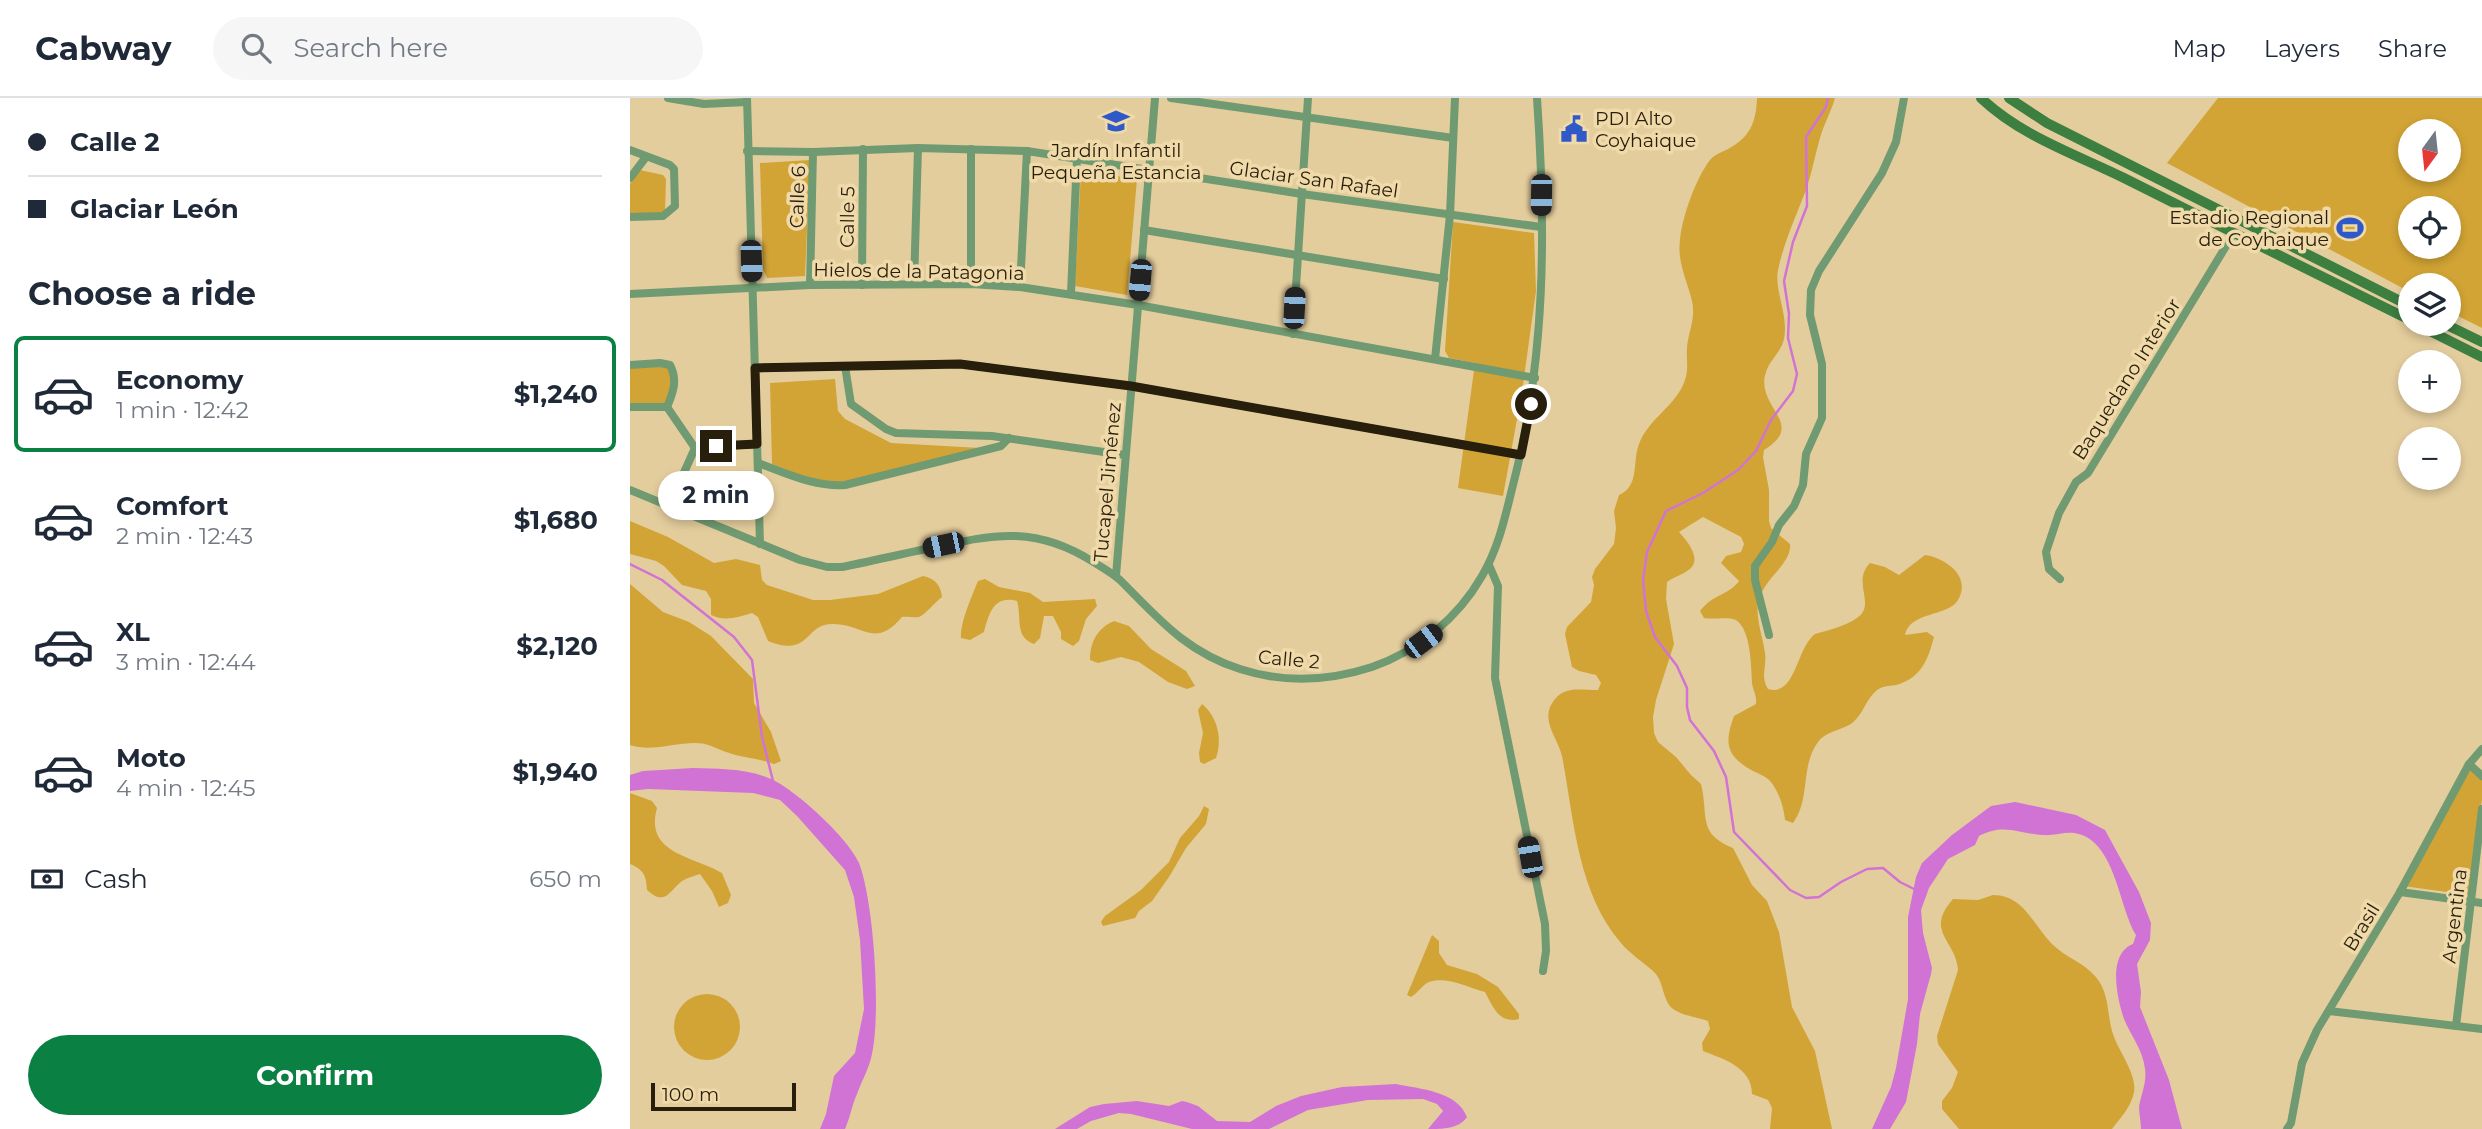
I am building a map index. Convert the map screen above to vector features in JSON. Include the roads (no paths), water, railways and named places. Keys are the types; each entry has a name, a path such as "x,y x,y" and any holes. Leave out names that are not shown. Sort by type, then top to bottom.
{"main road":[{"path":"1981,98 2032,135 2398,314"},
{"path":"2009,98 2047,123 2398,300"},
{"path":"2461,332 2482,342"},
{"path":"2440,336 2482,357"}],"street":[{"path":"668,98 704,104 747,100 760,544"},
{"name":"Tucapel Jiménez","path":"1115,576 1155,98"},
{"path":"1171,98 1453,138"},
{"path":"1293,334 1308,98"},
{"path":"1435,359 1450,215 1455,98"},
{"name":"Calle 2","path":"630,490 800,560 835,568 995,535 1042,540 1069,548 1115,576 1164,625 1207,655 1257,674 1310,679 1345,675 1394,658 1423,641 1461,607 1489,565 1502,534 1521,455 1535,378 1541,317 1537,98"},
{"path":"1769,635 1755,580 1755,566 1772,542 1779,525 1794,506 1802,485 1806,454 1822,418 1822,364 1810,315 1811,290 1819,271 1882,173 1896,142 1904,98"},
{"path":"914,284 918,148"},
{"name":"Glaciar San Rafael","path":"747,151 813,152 918,148 1027,151 1302,194 1541,227"},
{"name":"Calle 5","path":"862,285 863,149"},
{"path":"971,149 971,284"},
{"path":"630,150 674,169 675,206 663,216 630,217"},
{"path":"1020,287 1027,151"},
{"name":"Calle 6","path":"810,285 813,152"},
{"path":"630,178 646,158"},
{"path":"1071,293 1077,158"},
{"path":"1144,230 1444,279"},
{"name":"Baquedano Interior","path":"2060,579 2049,569 2046,552 2059,513 2076,482 2088,473 2234,233"},
{"name":"Hielos de la Patagonia","path":"630,294 810,285 971,284 1020,287 1071,293 1535,378"},
{"path":"755,368 960,364 1131,386 1521,455"},
{"path":"630,365 670,365 675,375 667,407"},
{"path":"845,366 851,404 896,433 956,433 1009,438 1125,456"},
{"path":"630,407 667,407"},
{"path":"667,407 695,448"},
{"path":"758,463 816,484 845,485 1001,446 1009,438"},
{"path":"695,448 757,444"},
{"path":"669,506 695,448"},
{"path":"1489,565 1498,586 1495,678 1545,924 1544,971"},
{"name":"Brasil","path":"2287,1129 2291,1123 2302,1063 2317,1030 2400,892 2469,764 2482,749"},
{"path":"2469,764 2482,776"},
{"name":"Argentina","path":"2456,1026 2482,809"},
{"path":"2400,892 2482,903"},
{"path":"2329,1011 2482,1030"}],"waterway":[{"path":"1828,98 1826,107 1806,137 1807,206 1793,242 1784,281 1789,314 1788,338 1797,374 1793,391 1771,420 1756,451 1738,470 1703,493 1666,511 1647,552 1643,580 1646,611 1655,637 1677,666 1687,688 1690,720 1714,751 1726,777 1734,832 1790,890 1806,898 1819,897 1867,869 1883,868 1900,882 1916,890"},
{"path":"630,564 662,580 734,637 752,660 762,737 773,781"}],"place":[{"name":"Jardín Infantil Pequeña Estancia","path":"1116,121"},
{"name":"PDI Alto Coyhaique","path":"1574,129"},
{"name":"Estadio Regional de Coyhaique","path":"2350,228"}]}
